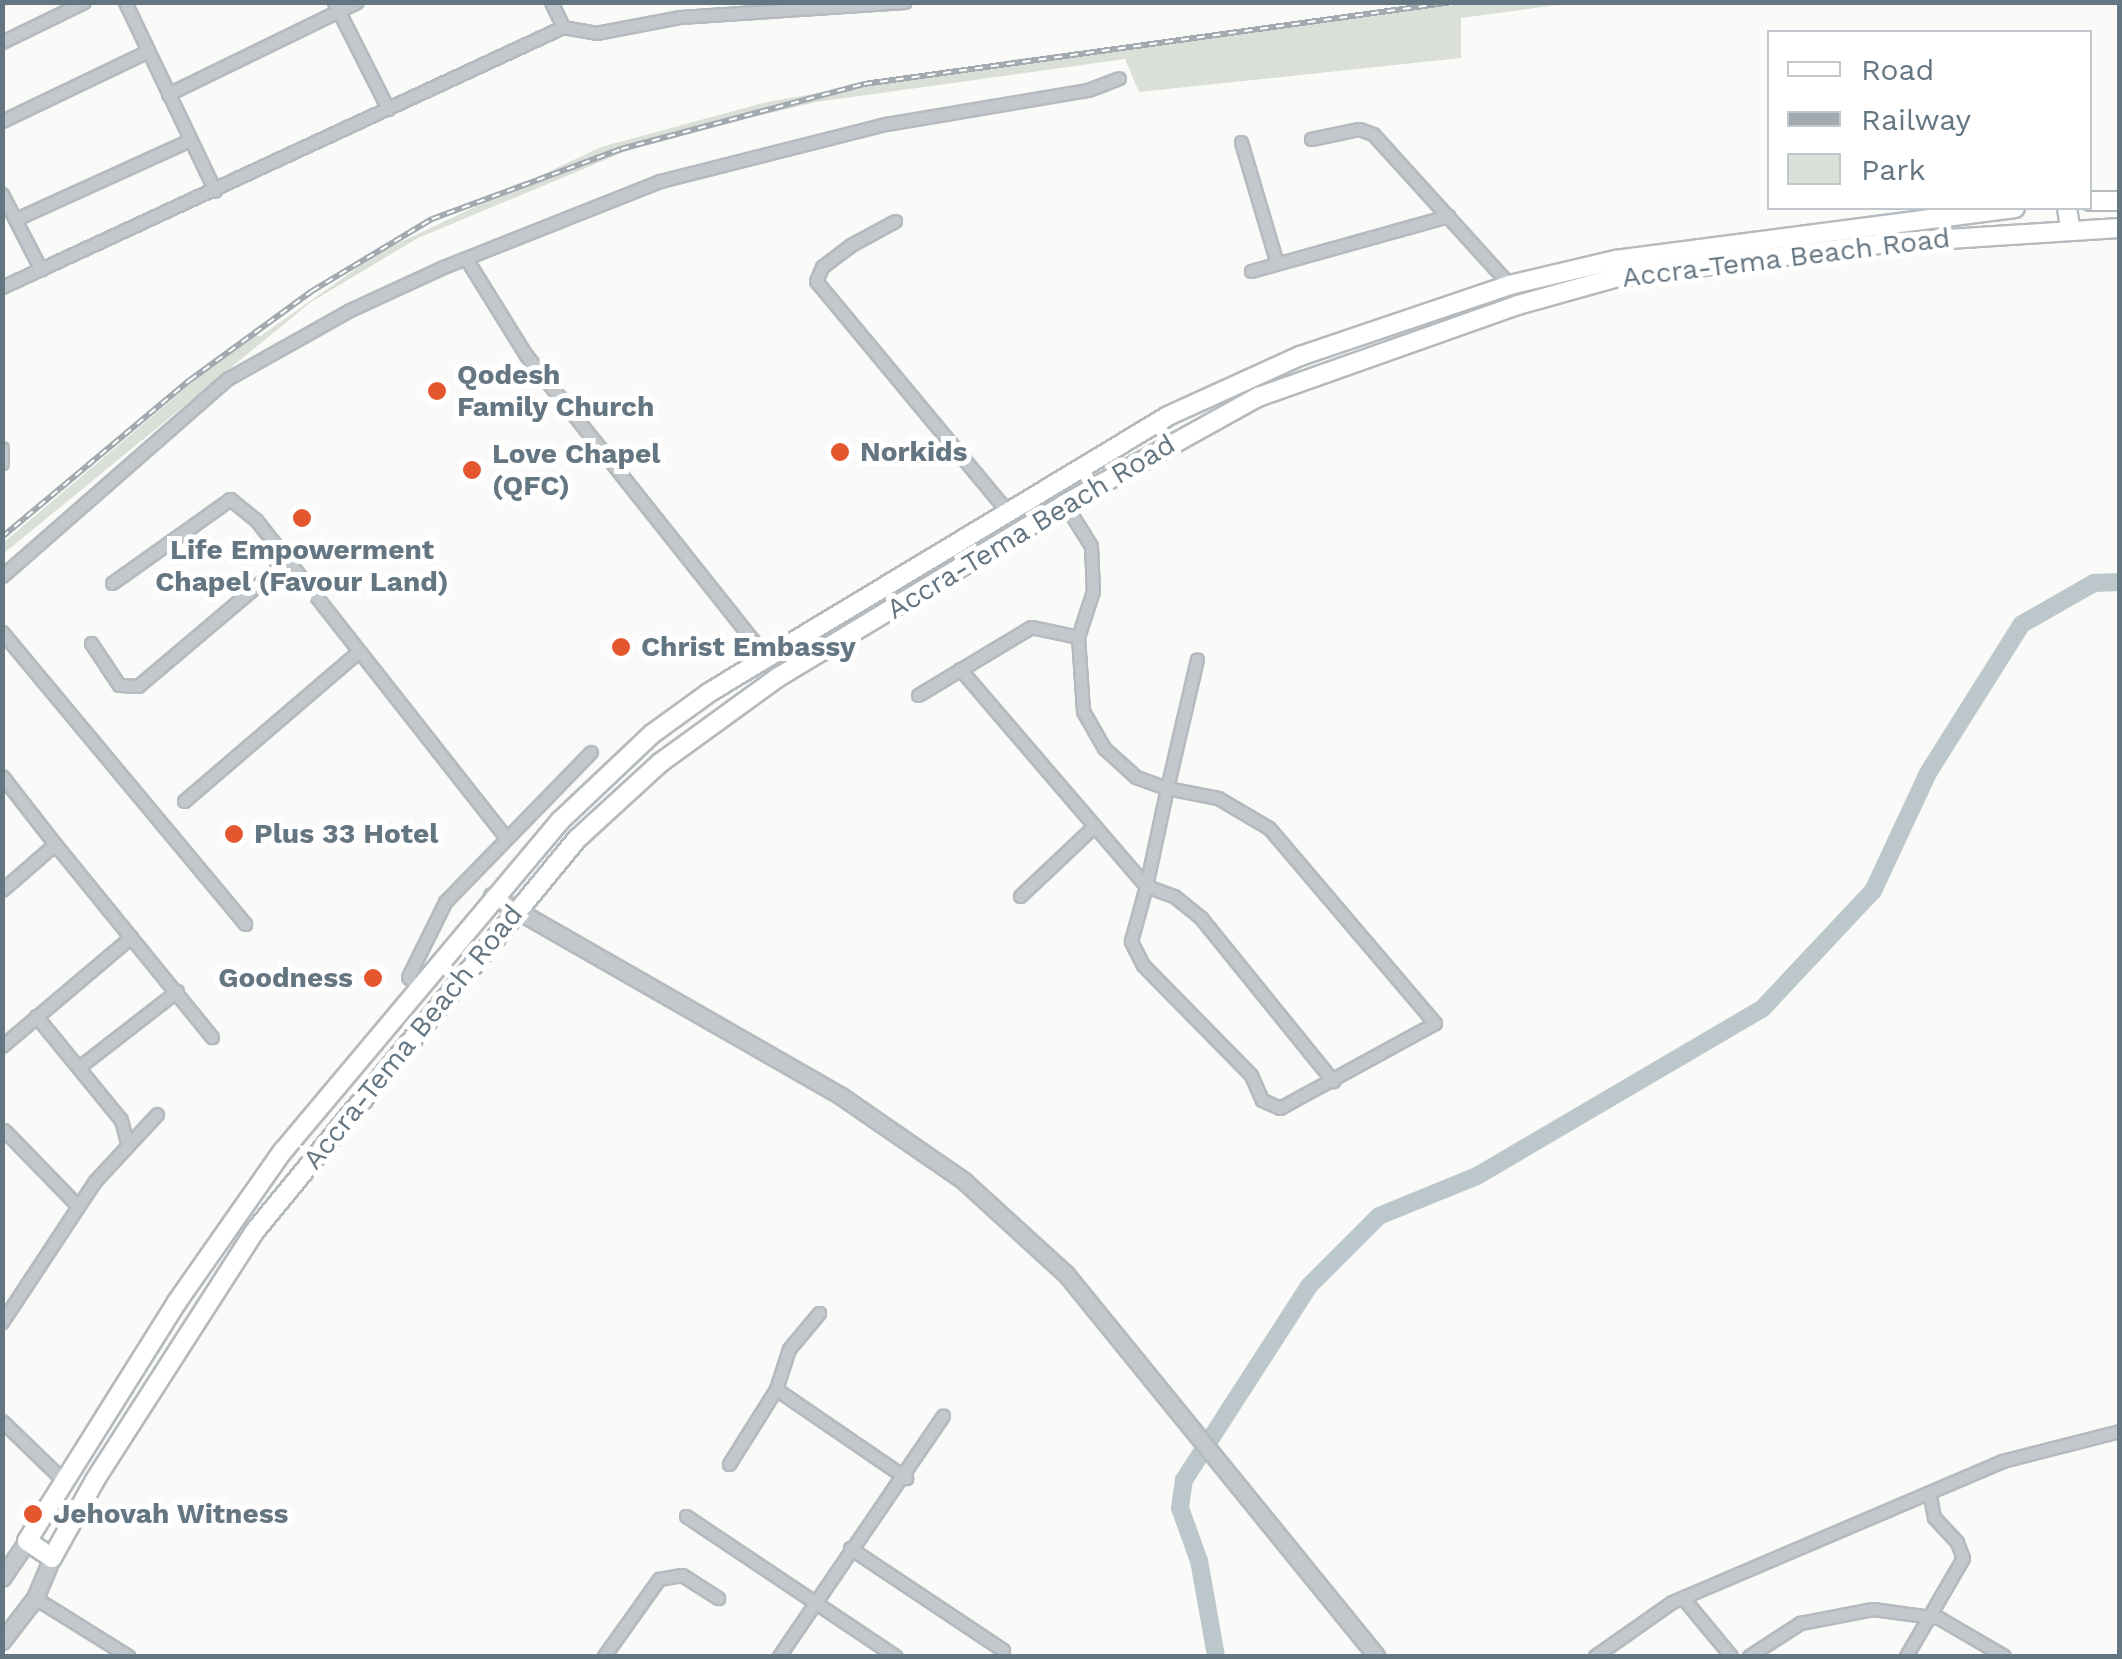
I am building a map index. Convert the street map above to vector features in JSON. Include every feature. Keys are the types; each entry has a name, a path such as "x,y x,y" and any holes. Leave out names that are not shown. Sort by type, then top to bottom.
{"main road":[{"path":"2092,200 2120,200"},
{"name":"Accra-Tema Beach Road","path":"27,1541 177,1302 282,1152 492,896 601,778 765,656 1168,416 1252,376 1510,285 1615,260 2000,210"},
{"path":"2067,210 2070,228"},
{"name":"Accra-Tema Beach Road","path":"52,1558 94,1480 254,1231 516,910 616,801 777,678 1179,438 1306,376 1618,277 1886,243 2070,228 2120,228"},
{"path":"765,656 777,678"},
{"path":"27,1541 52,1558"}],"street":[{"path":"2,42 84,2"},
{"path":"125,2 215,191"},
{"path":"168,94 336,7 357,2"},
{"path":"552,2 563,28"},
{"path":"2,287 563,28 596,33 680,17 905,2"},
{"path":"336,7 388,110"},
{"path":"2,120 148,51"},
{"path":"2,576 227,379 350,310 660,181 886,124 1088,90 1119,78"},
{"path":"1312,140 1366,129 1510,285"},
{"path":"16,220 190,140"},
{"path":"1241,142 1276,260"},
{"path":"2,194 41,270"},
{"path":"1250,271 1276,260 1448,216"},
{"path":"895,222 836,256 816,281 1008,512"},
{"path":"467,260 526,355 765,656"},
{"path":"2,448 2,463"},
{"path":"112,583 230,499 256,520 504,835"},
{"path":"1065,504 1090,546 1094,568 1078,638 1084,711 1093,732 1120,765 1167,788 1218,798 1269,828 1434,1020 1432,1030 1280,1108 1262,1100 1251,1075 1144,966 1131,941 1146,886 1167,788 1197,658"},
{"path":"92,643 120,685 138,686 286,561"},
{"path":"918,695 1031,627 1078,638"},
{"path":"2,632 245,924"},
{"path":"184,801 359,651"},
{"path":"960,669 1146,886 1187,904 1333,1081"},
{"path":"418,986 408,977 445,902 504,835 591,752"},
{"path":"2,776 212,1037"},
{"path":"1020,896 1094,826"},
{"path":"2,890 55,844"},
{"path":"492,896 841,1096 964,1180 1066,1274 1217,1468 1376,1656"},
{"path":"2,1046 131,937"},
{"path":"79,1067 177,991"},
{"path":"36,1016 121,1120 127,1143"},
{"path":"2,1322 78,1206 127,1143 157,1114"},
{"path":"4,1130 78,1206"},
{"path":"728,1464 776,1388 790,1349 819,1313"},
{"path":"776,1388 906,1478"},
{"path":"779,1656 850,1548 906,1478 943,1416"},
{"path":"2,1421 65,1482"},
{"path":"1595,1656 1641,1618 1928,1492 2002,1461 2120,1431"},
{"path":"1906,1656 1926,1615 1963,1558 1958,1542 1932,1512 1928,1492"},
{"path":"686,1516 895,1656"},
{"path":"2,1578 27,1541"},
{"path":"850,1548 1004,1650"},
{"path":"2,1640 34,1598 52,1558"},
{"path":"604,1656 659,1579 682,1575 718,1598"},
{"path":"34,1598 128,1656"},
{"path":"1683,1598 1732,1656"},
{"path":"1749,1656 1800,1623 1873,1609 1926,1615 1968,1632 2004,1656"}],"green space":[{"path":"1470,3 1571,3 1461,18 1461,58 1139,92 1125,59 816,102 643,144 418,238 311,302 3,554 3,543 253,331 259,337 380,252 601,147 767,102 1017,59"}],"waterway":[{"path":"1216,1656 1199,1561 1180,1508 1184,1480 1309,1286 1379,1216 1477,1176 1762,1009 1873,891 1928,773 2022,624 2094,583 2120,582"}],"railway":[{"path":"2,537 190,380 312,291 432,219 621,149 864,84 1453,2"}],"place":[{"name":"Qodesh Family Church","path":"437,391"},
{"name":"Norkids","path":"840,452"},
{"name":"Love Chapel (QFC)","path":"472,470"},
{"name":"Life Empowerment Chapel (Favour Land)","path":"302,518"},
{"name":"Christ Embassy","path":"621,647"},
{"name":"Plus 33 Hotel","path":"234,834"},
{"name":"Goodness","path":"373,978"},
{"name":"Jehovah Witness","path":"33,1514"}]}
